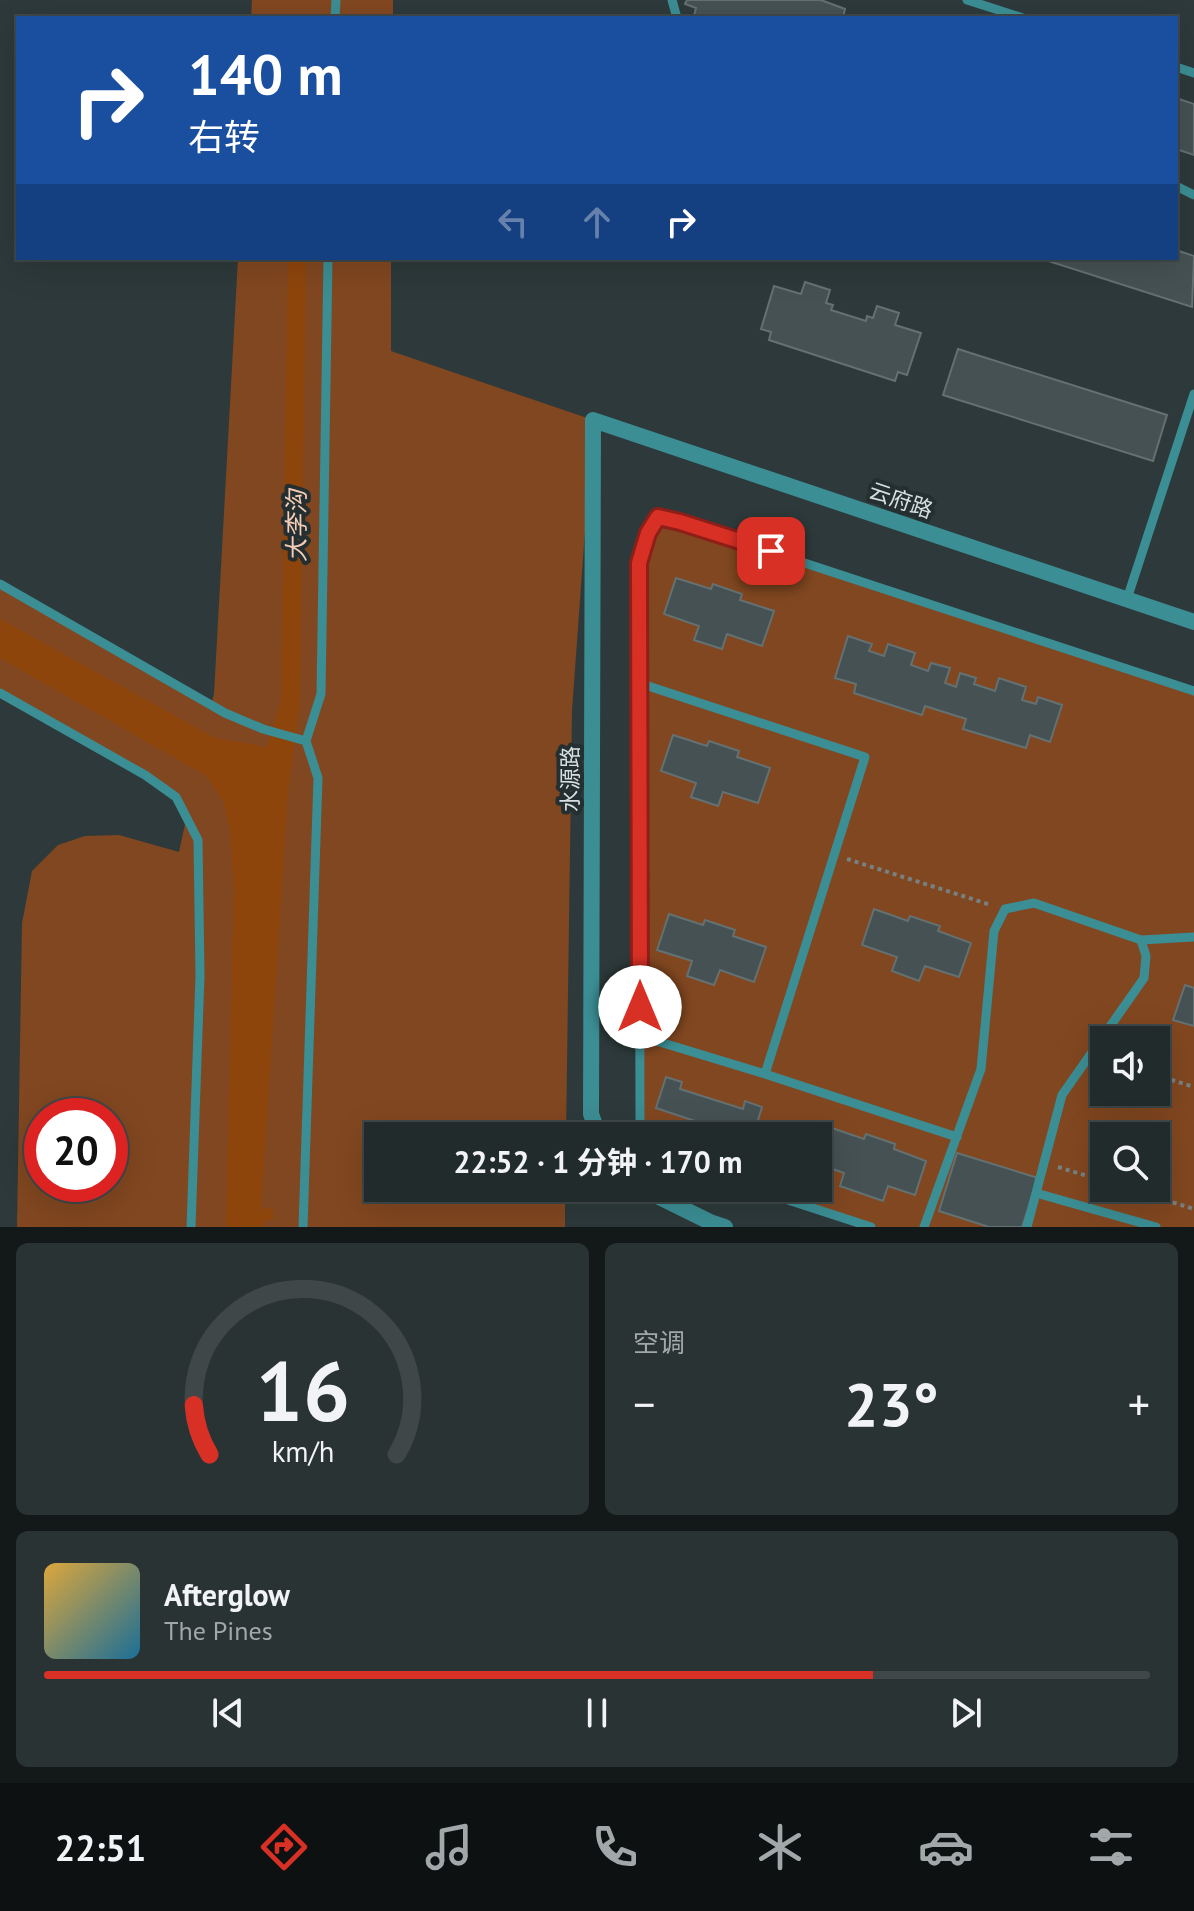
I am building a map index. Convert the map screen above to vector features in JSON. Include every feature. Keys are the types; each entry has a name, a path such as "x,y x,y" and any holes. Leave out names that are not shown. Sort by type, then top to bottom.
{"street":[{"name":"云府路","path":"593,420 1194,622"},
{"name":"水源路","path":"593,420 591,1114 594,1122"},
{"path":"669,1202 725,1227"}],"lane":[{"path":"967,0 1017,16"},
{"path":"303,1227 318,778 302,740 321,694 328,260"},
{"path":"1127,599 1194,394"},
{"path":"640,1122 639,563 648,533 658,517 1194,691"},
{"path":"0,584 225,713 263,729 302,740"},
{"path":"639,683 865,757 765,1074"},
{"path":"0,693 145,775 176,797 198,840 200,976 191,1227"},
{"path":"924,1227 981,1069 994,931 1005,909 1034,903 1141,940 1194,937"},
{"path":"1027,1227 1062,1095 1144,978 1146,956 1141,940"},
{"path":"640,1036 957,1137"},
{"path":"1036,1193 1156,1227"},
{"path":"794,1202 871,1227"}],"path":[{"path":"834,854 1005,909"},
{"path":"1170,1079 1194,1087"},
{"path":"1044,1163 1090,1177"},
{"path":"1170,1201 1194,1209"}],"shaded area":[{"path":"252,0 393,0 393,16 251,16"},
{"path":"238,260 391,260 391,351 593,420 572,711 566,1122 364,1122 364,1202 565,1202 565,1227 17,1227 22,923 32,871 58,845 85,836 119,835 179,852 187,815 176,797 0,693 0,584 195,697 210,710 214,694"},
{"path":"658,517 1194,692 1194,1227 871,1227 794,1202 832,1202 832,1122 644,1122 639,563"}],"water":[{"name":"大李沟","path":"288,260 306,260 300,701 288,792 261,1209 272,1208 274,1218 264,1222 263,1227 226,1227 234,887 230,830 223,800 205,775 0,658 0,619 215,738 267,747 281,701"}],"building":[{"path":"687,0 821,0 845,9 843,16 694,16 696,8 685,4"},
{"path":"1178,99 1194,104 1194,155 1178,150"},
{"path":"1178,251 1194,256 1192,307 1045,260 1178,260"},
{"path":"805,282 830,290 826,303 833,305 831,310 866,321 867,316 873,318 877,306 899,313 895,325 921,333 907,375 898,372 895,381 769,340 771,332 761,329 774,286 801,294"},
{"path":"958,349 1167,415 1153,461 943,395"},
{"path":"676,578 711,589 713,584 742,594 740,600 774,611 762,646 727,634 722,649 694,640 699,626 664,614"},
{"path":"848,636 872,644 869,651 884,656 888,644 915,653 911,665 928,671 931,663 950,668 945,683 956,687 960,673 976,678 974,684 995,691 999,678 1026,687 1022,700 1036,704 1038,697 1062,705 1050,742 1030,735 1026,748 963,729 966,719 925,706 922,715 854,693 856,684 835,678"},
{"path":"673,735 707,746 709,741 739,751 737,757 770,768 758,803 723,792 718,806 691,797 696,783 661,771"},
{"path":"874,909 908,921 910,916 940,926 938,931 971,943 959,977 925,966 919,981 892,971 897,957 862,945"},
{"path":"669,914 703,925 705,920 735,930 733,936 766,947 754,982 720,970 714,985 687,976 692,961 657,950"},
{"path":"1185,985 1194,988 1194,1026 1173,1020"},
{"path":"666,1077 682,1082 680,1089 743,1109 745,1101 762,1107 757,1122 698,1122 656,1108"},
{"path":"832,1128 864,1139 866,1134 895,1144 894,1149 926,1161 915,1195 888,1186 883,1201 840,1186 844,1173 832,1169"},
{"path":"957,1153 1038,1178 1022,1227 989,1227 939,1211"}],"route":[{"path":"640,1007 639,563 648,533 658,517 771,551"}]}
